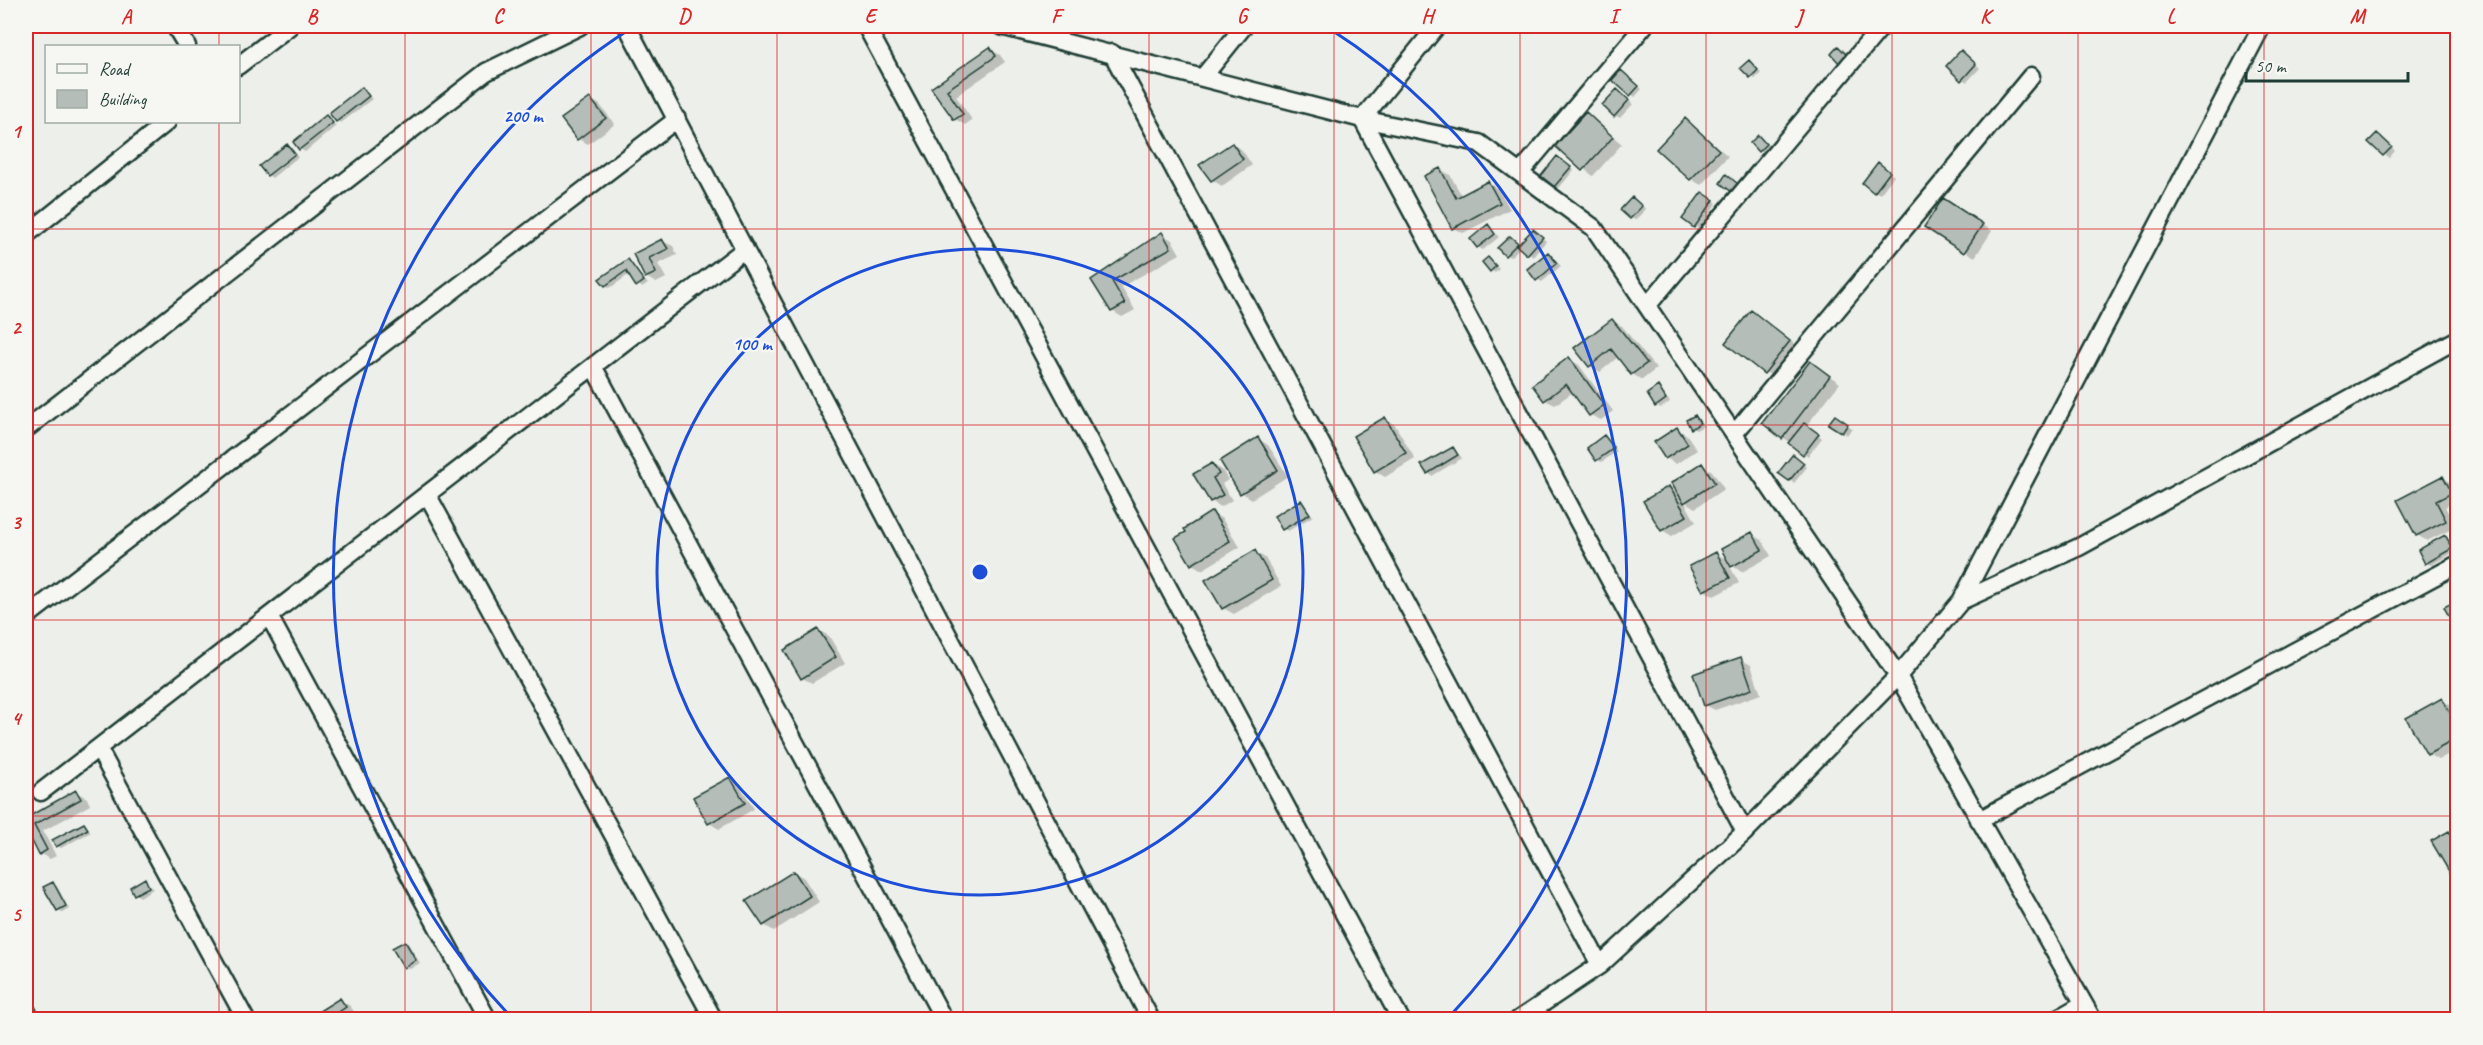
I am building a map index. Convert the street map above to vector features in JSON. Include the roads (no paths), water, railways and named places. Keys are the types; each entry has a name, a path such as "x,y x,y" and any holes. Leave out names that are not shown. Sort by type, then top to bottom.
{"street":[{"path":"175,26 186,45"},
{"path":"240,64 290,26"},
{"path":"26,429 486,72 580,26"},
{"path":"627,26 1151,1020"},
{"path":"866,26 1401,1020"},
{"path":"1002,26 1040,30 1112,52 1362,119 1479,142 1594,228 1898,676 2093,1020"},
{"path":"1203,77 1244,26"},
{"path":"1362,119 1437,26"},
{"path":"1520,173 1644,26"},
{"path":"1647,306 1882,26"},
{"path":"1518,1020 1600,965 1745,832 1898,676 1960,602 2262,26"},
{"path":"1112,52 1600,965"},
{"path":"1734,434 2031,76"},
{"path":"26,617 677,119"},
{"path":"1362,119 1745,832"},
{"path":"26,235 166,123"},
{"path":"41,792 745,249"},
{"path":"1960,602 2079,547 2457,339"},
{"path":"593,366 944,1020"},
{"path":"427,494 714,1020"},
{"path":"1978,820 2457,564"},
{"path":"269,616 488,1020"},
{"path":"98,748 246,1020"},
{"path":"2055,1020 2083,1004"},
{"path":"26,1010 31,1020"}]}
